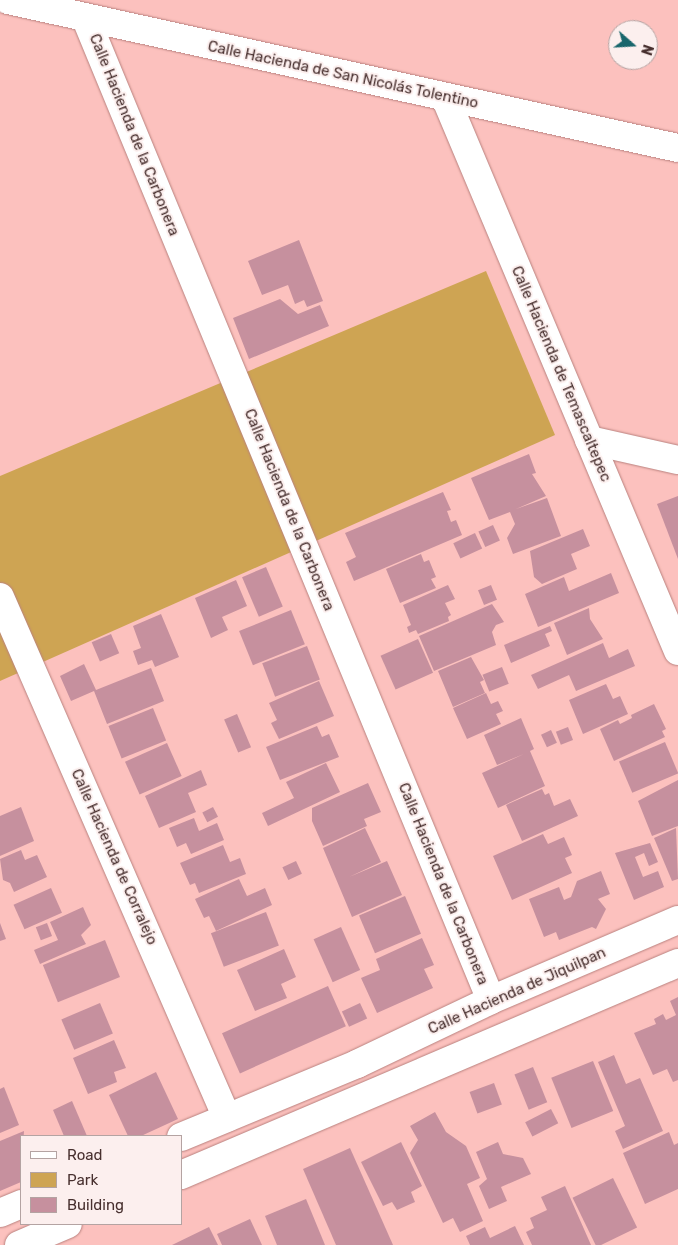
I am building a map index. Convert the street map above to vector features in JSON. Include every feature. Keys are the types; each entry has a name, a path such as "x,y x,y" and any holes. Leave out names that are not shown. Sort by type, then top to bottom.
{"street":[{"name":"Calle Hacienda de San Nicolás Tolentino","path":"8,0 86,19 678,148"},
{"name":"Calle Hacienda de la Carbonera","path":"86,19 491,1000"},
{"name":"Calle Hacienda de Temascaltepec","path":"445,97 678,651"},
{"path":"589,440 678,460"},
{"name":"Calle Hacienda de Corralejo","path":"0,597 227,1118"},
{"name":"Calle Hacienda de Jiquilpan","path":"182,1137 357,1064 491,1000 678,920"},
{"path":"182,1175 678,963"},
{"path":"357,1064 371,1094"},
{"path":"0,1214 20,1204"},
{"path":"19,1245 66,1225"}],"green space":[{"path":"486,271 555,435 0,681 0,476"}],"building":[{"path":"299,240 323,301 307,307 304,300 295,304 288,285 262,295 248,261"},
{"path":"280,299 298,314 320,305 329,326 249,359 233,318"},
{"path":"529,454 536,473 532,474 546,496 516,509 547,498 561,536 513,554 507,538 515,524 510,512 489,520 471,478"},
{"path":"443,492 451,510 447,511 451,522 456,520 462,535 354,581 346,562 356,557 345,533"},
{"path":"678,496 678,559 657,504"},
{"path":"493,525 500,541 485,547 478,532"},
{"path":"583,529 590,546 571,554 577,569 542,584 534,577 530,551"},
{"path":"475,533 482,548 460,559 453,543"},
{"path":"421,554 424,562 429,560 436,577 431,579 436,588 400,603 386,569"},
{"path":"266,567 283,607 259,617 242,577"},
{"path":"611,573 619,593 538,627 525,594 564,577 569,591"},
{"path":"236,580 247,606 222,617 228,630 211,638 195,598"},
{"path":"448,585 455,599 445,603 451,615 448,617 449,621 418,634 416,630 409,633 407,627 411,625 403,605"},
{"path":"491,585 497,600 484,605 478,590"},
{"path":"492,604 504,622 496,625 492,632 496,645 434,671 419,636"},
{"path":"589,608 590,619 603,639 567,655 554,623"},
{"path":"291,610 305,644 253,665 239,631"},
{"path":"161,614 179,657 155,667 152,660 138,665 133,651 141,648 133,626"},
{"path":"550,626 552,631 545,634 550,646 511,663 504,645"},
{"path":"111,634 119,653 100,662 92,642"},
{"path":"418,639 433,673 396,689 381,656"},
{"path":"603,643 609,658 628,649 635,666 576,691 569,675 538,689 531,675"},
{"path":"307,646 320,680 275,697 262,663"},
{"path":"471,657 484,680 480,682 485,693 453,707 438,671"},
{"path":"84,664 96,690 151,668 164,701 107,724 94,691 71,701 60,676"},
{"path":"502,667 509,684 489,692 483,675"},
{"path":"319,681 334,716 279,739 271,723 277,720 269,703"},
{"path":"606,684 613,699 620,696 628,714 583,734 569,700"},
{"path":"486,693 491,704 498,701 503,711 496,714 501,724 467,739 453,708"},
{"path":"654,704 666,729 662,731 665,737 614,761 600,729 618,720 620,724 632,718 631,715"},
{"path":"153,708 166,740 122,758 108,726"},
{"path":"237,714 251,747 238,753 224,719"},
{"path":"521,718 534,749 530,751 545,786 498,808 482,773 524,754 497,765 484,735"},
{"path":"317,726 322,737 329,734 339,757 280,780 266,747"},
{"path":"568,727 573,740 561,745 556,732"},
{"path":"551,730 557,743 547,747 541,735"},
{"path":"665,742 678,773 632,793 619,762"},
{"path":"167,743 182,776 140,795 125,762"},
{"path":"326,763 340,792 268,826 262,813 294,798 286,782"},
{"path":"201,770 207,785 188,793 196,812 159,828 145,796"},
{"path":"678,780 678,826 652,836 638,801"},
{"path":"368,783 381,812 364,819 367,826 323,846 312,821 312,808"},
{"path":"542,789 545,795 549,793 554,806 570,799 578,816 522,841 506,805"},
{"path":"21,807 34,841 0,856 0,816"},
{"path":"213,807 218,817 207,822 202,812"},
{"path":"194,818 199,831 217,823 224,840 191,854 186,843 177,847 169,828"},
{"path":"365,828 381,862 349,877 387,861 402,895 352,917 323,848"},
{"path":"676,828 678,879 672,881 654,838"},
{"path":"543,834 548,844 564,837 572,855 565,858 572,873 512,900 493,856"},
{"path":"650,843 658,862 649,866 644,853 635,857 643,877 658,871 664,887 634,900 615,853"},
{"path":"223,845 230,862 240,858 246,874 199,893 195,883 190,885 180,863"},
{"path":"21,850 25,860 37,855 47,877 14,892 10,883 3,880 0,859"},
{"path":"296,861 302,874 288,880 282,867"},
{"path":"601,871 610,894 598,899 606,909 596,929 592,927 559,940 556,932 544,937 529,899 559,887 564,900 571,897 577,881"},
{"path":"239,879 247,896 265,888 272,905 216,931 209,916 204,918 195,899"},
{"path":"51,888 62,913 25,929 14,905"},
{"path":"405,896 421,934 375,953 359,916"},
{"path":"83,907 91,925 81,935 86,944 40,964 34,950 58,940 50,922"},
{"path":"266,912 279,946 224,967 211,933"},
{"path":"0,923 6,939 0,941"},
{"path":"47,923 52,936 41,940 36,927"},
{"path":"341,927 360,970 333,982 314,939"},
{"path":"422,938 434,965 424,969 433,988 377,1013 361,978 380,970 376,959"},
{"path":"105,940 120,977 58,1002 43,965"},
{"path":"284,949 296,977 281,984 287,998 255,1011 237,970"},
{"path":"328,986 346,1026 240,1073 222,1033"},
{"path":"678,997 678,1080 673,1082 667,1069 653,1075 634,1033 656,1024 654,1019 663,1014 666,1020 676,1015 670,1001"},
{"path":"100,1003 113,1033 74,1050 61,1019"},
{"path":"360,1003 367,1018 349,1027 342,1011"},
{"path":"114,1040 126,1068 114,1072 117,1082 88,1094 73,1058"},
{"path":"614,1055 626,1084 640,1078 663,1131 623,1149 615,1131 625,1126 598,1062"},
{"path":"593,1061 613,1111 572,1128 551,1078"},
{"path":"533,1067 547,1102 529,1110 514,1074"},
{"path":"156,1072 178,1119 143,1135 128,1135 109,1095"},
{"path":"494,1083 502,1105 477,1114 470,1092"},
{"path":"4,1087 19,1125 0,1133 0,1089"},
{"path":"72,1101 87,1135 64,1135 53,1110"},
{"path":"551,1109 558,1123 532,1136 525,1122"},
{"path":"435,1112 446,1132 466,1146 480,1178 467,1184 483,1221 460,1232 453,1218 443,1223 410,1153 418,1140 410,1126"},
{"path":"24,1131 24,1135 20,1135 20,1182 0,1191 0,1141"},
{"path":"669,1132 674,1145 678,1143 678,1189 645,1204 623,1153"},
{"path":"401,1142 422,1186 411,1192 415,1202 397,1210 392,1202 383,1206 361,1162"},
{"path":"498,1142 503,1154 523,1158 531,1174 501,1187 507,1201 489,1209 479,1186 487,1179 476,1152"},
{"path":"350,1148 393,1245 336,1245 303,1169"},
{"path":"613,1178 637,1227 601,1245 596,1245 573,1198"},
{"path":"565,1186 591,1245 532,1245 526,1232 534,1228 530,1218 547,1210 541,1197"},
{"path":"306,1199 325,1245 277,1245 265,1216"},
{"path":"250,1219 262,1245 222,1245 217,1234"},
{"path":"515,1226 524,1245 470,1245 466,1236 485,1227 490,1238"},
{"path":"209,1227 218,1245 172,1245"}]}
